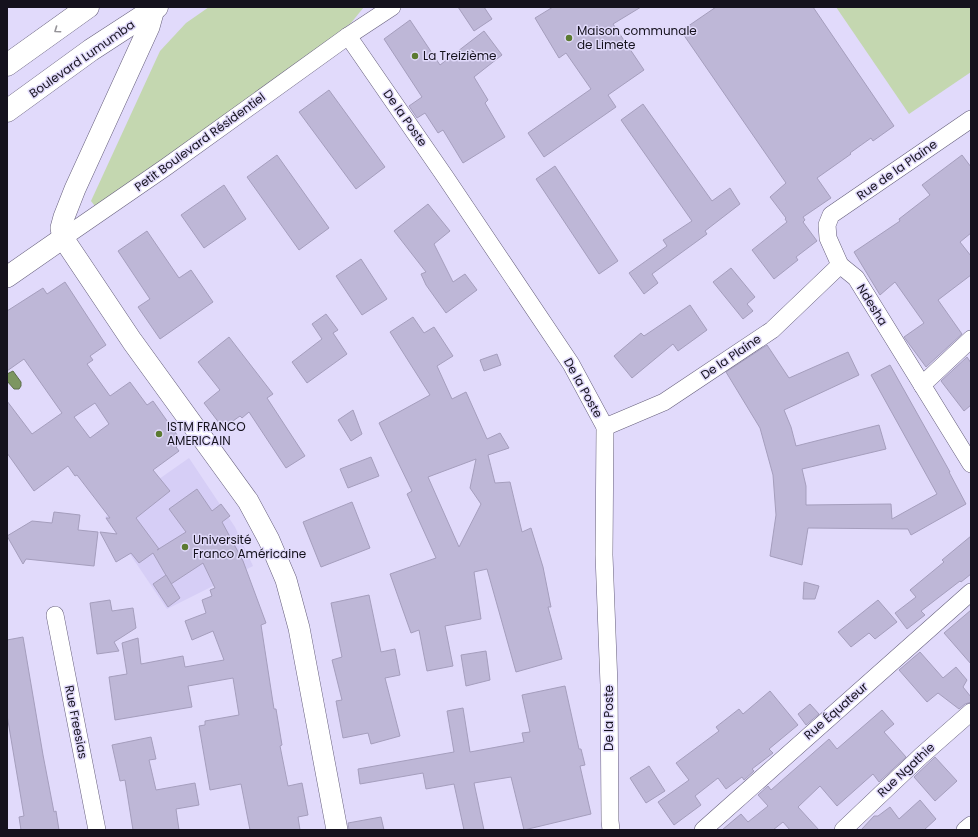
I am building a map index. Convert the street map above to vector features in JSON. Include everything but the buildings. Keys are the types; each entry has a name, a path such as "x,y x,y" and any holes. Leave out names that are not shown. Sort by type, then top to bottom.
{"highway":[{"path":"7,65 88,7"},
{"name":"Boulevard Lumumba","path":"7,111 91,50 155,8"}],"street":[{"name":"Petit Boulevard Résidentiel","path":"7,277 166,167 348,36 392,7"},
{"path":"155,8 149,27 75,189 61,228 64,238 132,341 248,501 269,540 286,580 299,628 337,830"},
{"name":"De la Poste","path":"348,36 446,178 571,364 605,427 604,555 609,685 611,830"},
{"name":"Rue de la Plaine","path":"827,225 831,215 971,119"},
{"name":"Ndesha","path":"827,225 828,238 840,265 856,278 971,464"},
{"name":"De la Plaine","path":"605,427 664,402 772,330 840,265"},
{"path":"922,385 971,339"},
{"name":"Rue Équateur","path":"703,830 971,592"},
{"name":"Rue Freesias","path":"54,615 97,830"},
{"name":"Rue Ngathie","path":"842,830 921,756 971,712"},
{"path":"965,830 971,825"}],"shaded area":[{"path":"209,7 364,7 351,23 98,210 91,201 160,51 186,23"},
{"path":"836,7 971,7 971,72 909,114"},
{"path":"13,371 21,382 19,389 14,389 7,381 7,374"},
{"name":"Université Franco Américaine","path":"189,458 235,527 253,566 167,609 105,517"}],"place":[{"name":"Maison communale de Limete","path":"569,38"},
{"name":"La Treizième","path":"415,56"},
{"name":"ISTM FRANCO AMERICAIN","path":"159,434"},
{"name":"Université Franco Américaine","path":"185,547"}]}
